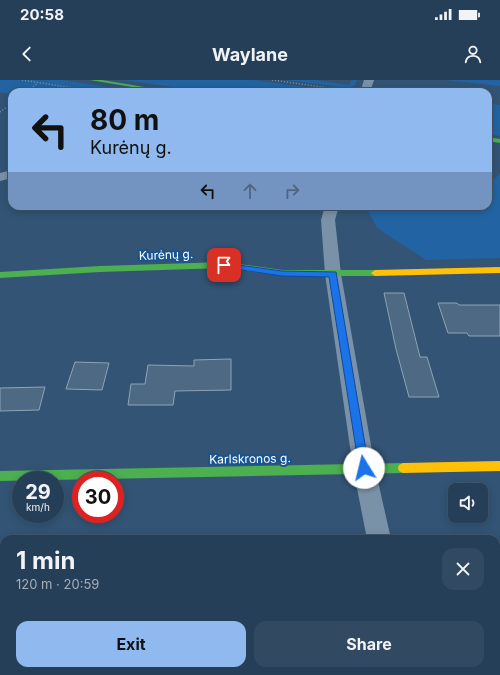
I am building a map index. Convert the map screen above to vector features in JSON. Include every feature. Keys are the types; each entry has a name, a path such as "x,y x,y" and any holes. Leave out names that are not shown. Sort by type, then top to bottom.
{"street":[{"path":"92,80 145,88"},
{"path":"331,210 328,220 333,274 364,468 378,535"},
{"name":"Kurėnų g.","path":"0,274 224,265 282,273 333,274 500,270"},
{"name":"Karlskronos g.","path":"0,476 500,466"}],"path":[{"path":"22,80 76,88"},
{"path":"272,80 327,88"},
{"path":"31,88 38,82"}],"shaded area":[{"path":"0,80 62,80 115,88 8,88 8,93 0,92"},
{"path":"123,80 254,80 314,88 181,88"},
{"path":"285,80 315,80 349,85 352,80 357,80 355,85 348,88"},
{"path":"445,80 500,80 500,86"},
{"path":"492,104 500,105 500,136 492,135"},
{"path":"500,174 500,258 426,260 377,228 368,210 492,210 492,181"}],"building":[{"path":"384,293 404,293 420,357 427,357 439,397 409,397 396,349"},
{"path":"438,303 457,303 459,305 500,305 500,336 469,336 467,333 448,333"},
{"path":"231,359 231,390 175,391 173,405 128,405 131,384 145,384 148,365 194,366 194,360"},
{"path":"75,362 109,363 102,390 66,389"},
{"path":"45,387 39,410 0,411 0,388"}],"traffic: fast":[{"path":"92,80 145,88"},
{"path":"492,140 500,141"},
{"path":"0,275 100,269 224,265 283,273 375,273"},
{"path":"0,476 403,468"}],"traffic: slow":[{"path":"375,273 500,270"},
{"path":"403,468 500,466"}],"route":[{"path":"224,265 282,273 333,274 364,468"}]}
